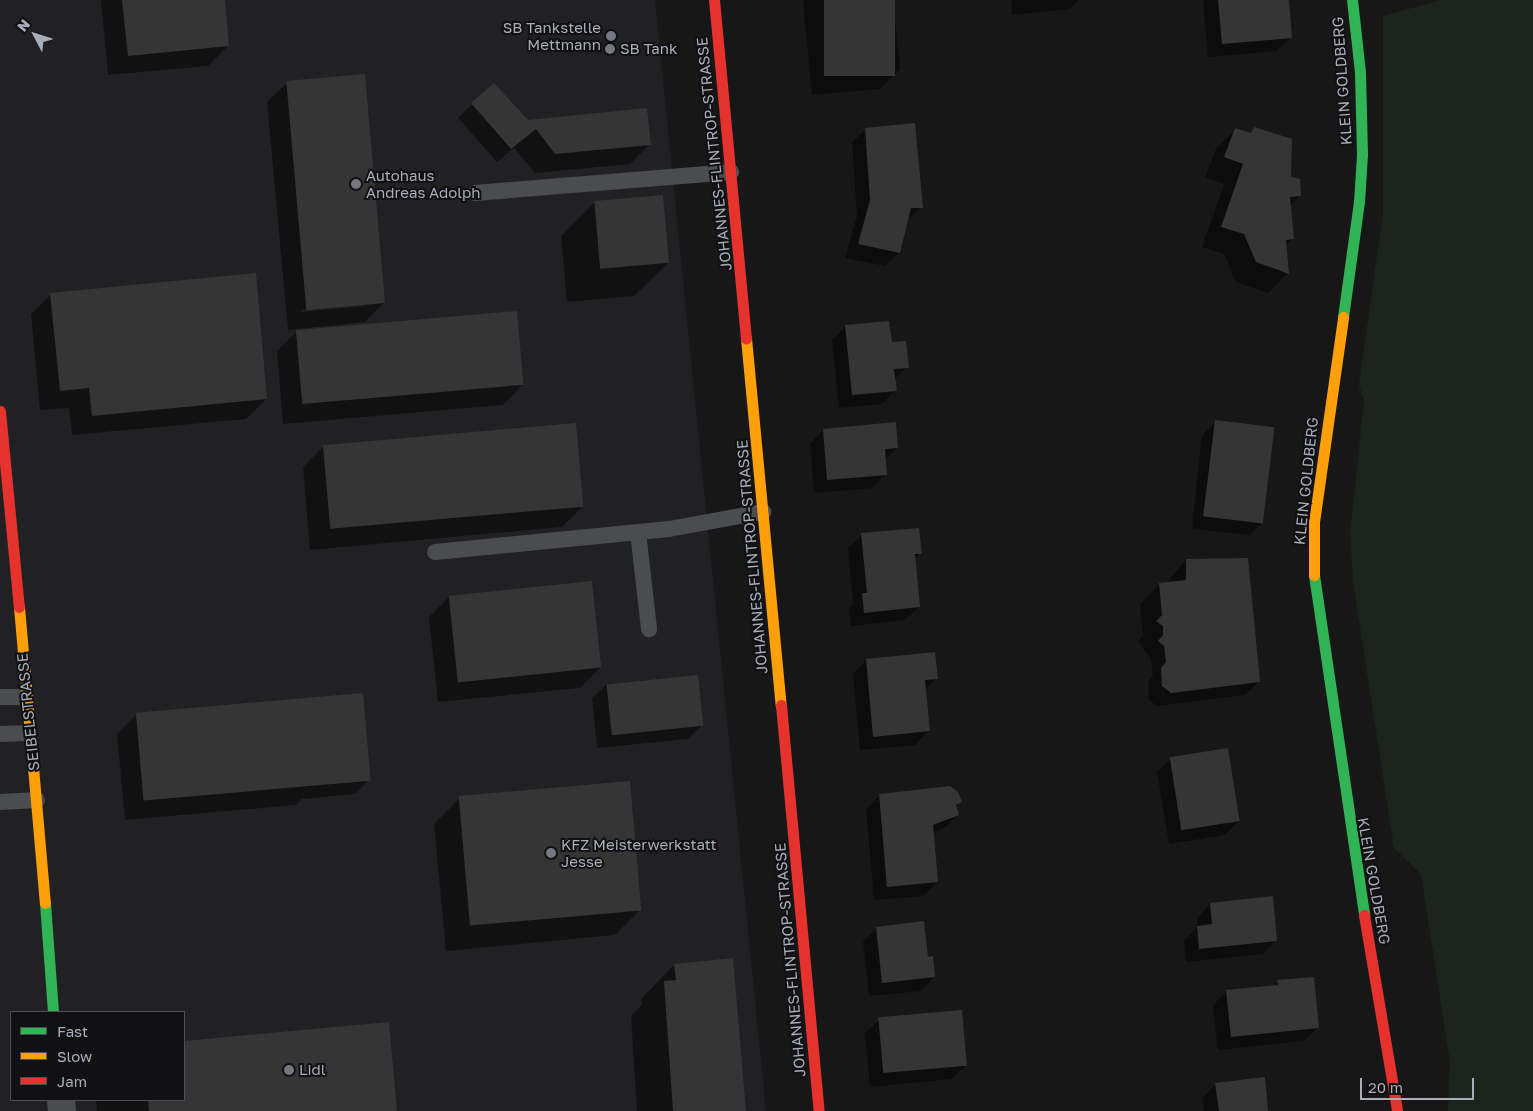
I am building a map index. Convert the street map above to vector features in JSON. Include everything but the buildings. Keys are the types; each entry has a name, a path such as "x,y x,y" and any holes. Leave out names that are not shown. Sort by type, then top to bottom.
{"street":[{"name":"JOHANNES-FLINTROP-STRASSE","path":"714,0 820,1111"},
{"name":"KLEIN GOLDBERG","path":"1352,0 1360,72 1362,154 1359,202 1314,522 1313,570 1351,835 1398,1111"},
{"name":"SEIBELSTRASSE","path":"0,411 36,800 53,1011"}],"lane":[{"path":"475,193 731,172"},
{"path":"435,552 638,532 763,512"},
{"path":"638,532 649,629"},
{"path":"0,698 26,697"},
{"path":"0,734 29,733"},
{"path":"0,802 36,800"}],"shaded area":[{"path":"0,0 655,0 766,1111 0,1111"},
{"path":"1441,0 1533,0 1533,1111 1448,1111 1450,1063 1421,874 1394,848 1353,581 1350,533 1364,401 1359,385 1383,213 1383,16"}],"traffic: fast":[{"path":"1343,317 1359,202 1362,154 1360,72 1352,0"},
{"path":"1314,575 1364,915"},
{"path":"45,903 53,1011"}],"traffic: slow":[{"path":"1314,575 1314,522 1343,317"},
{"path":"746,338 781,705"},
{"path":"19,607 45,903"}],"traffic: jam":[{"path":"714,0 746,338"},
{"path":"0,411 19,607"},
{"path":"781,705 819,1111"},
{"path":"1364,915 1397,1111"}],"place":[{"name":"SB Tankstelle Mettmann","path":"611,36"},
{"name":"SB Tank","path":"610,49"},
{"name":"Autohaus Andreas Adolph","path":"356,184"},
{"name":"KFZ Meisterwerkstatt Jesse","path":"551,853"},
{"name":"Lidl","path":"289,1070"}]}
